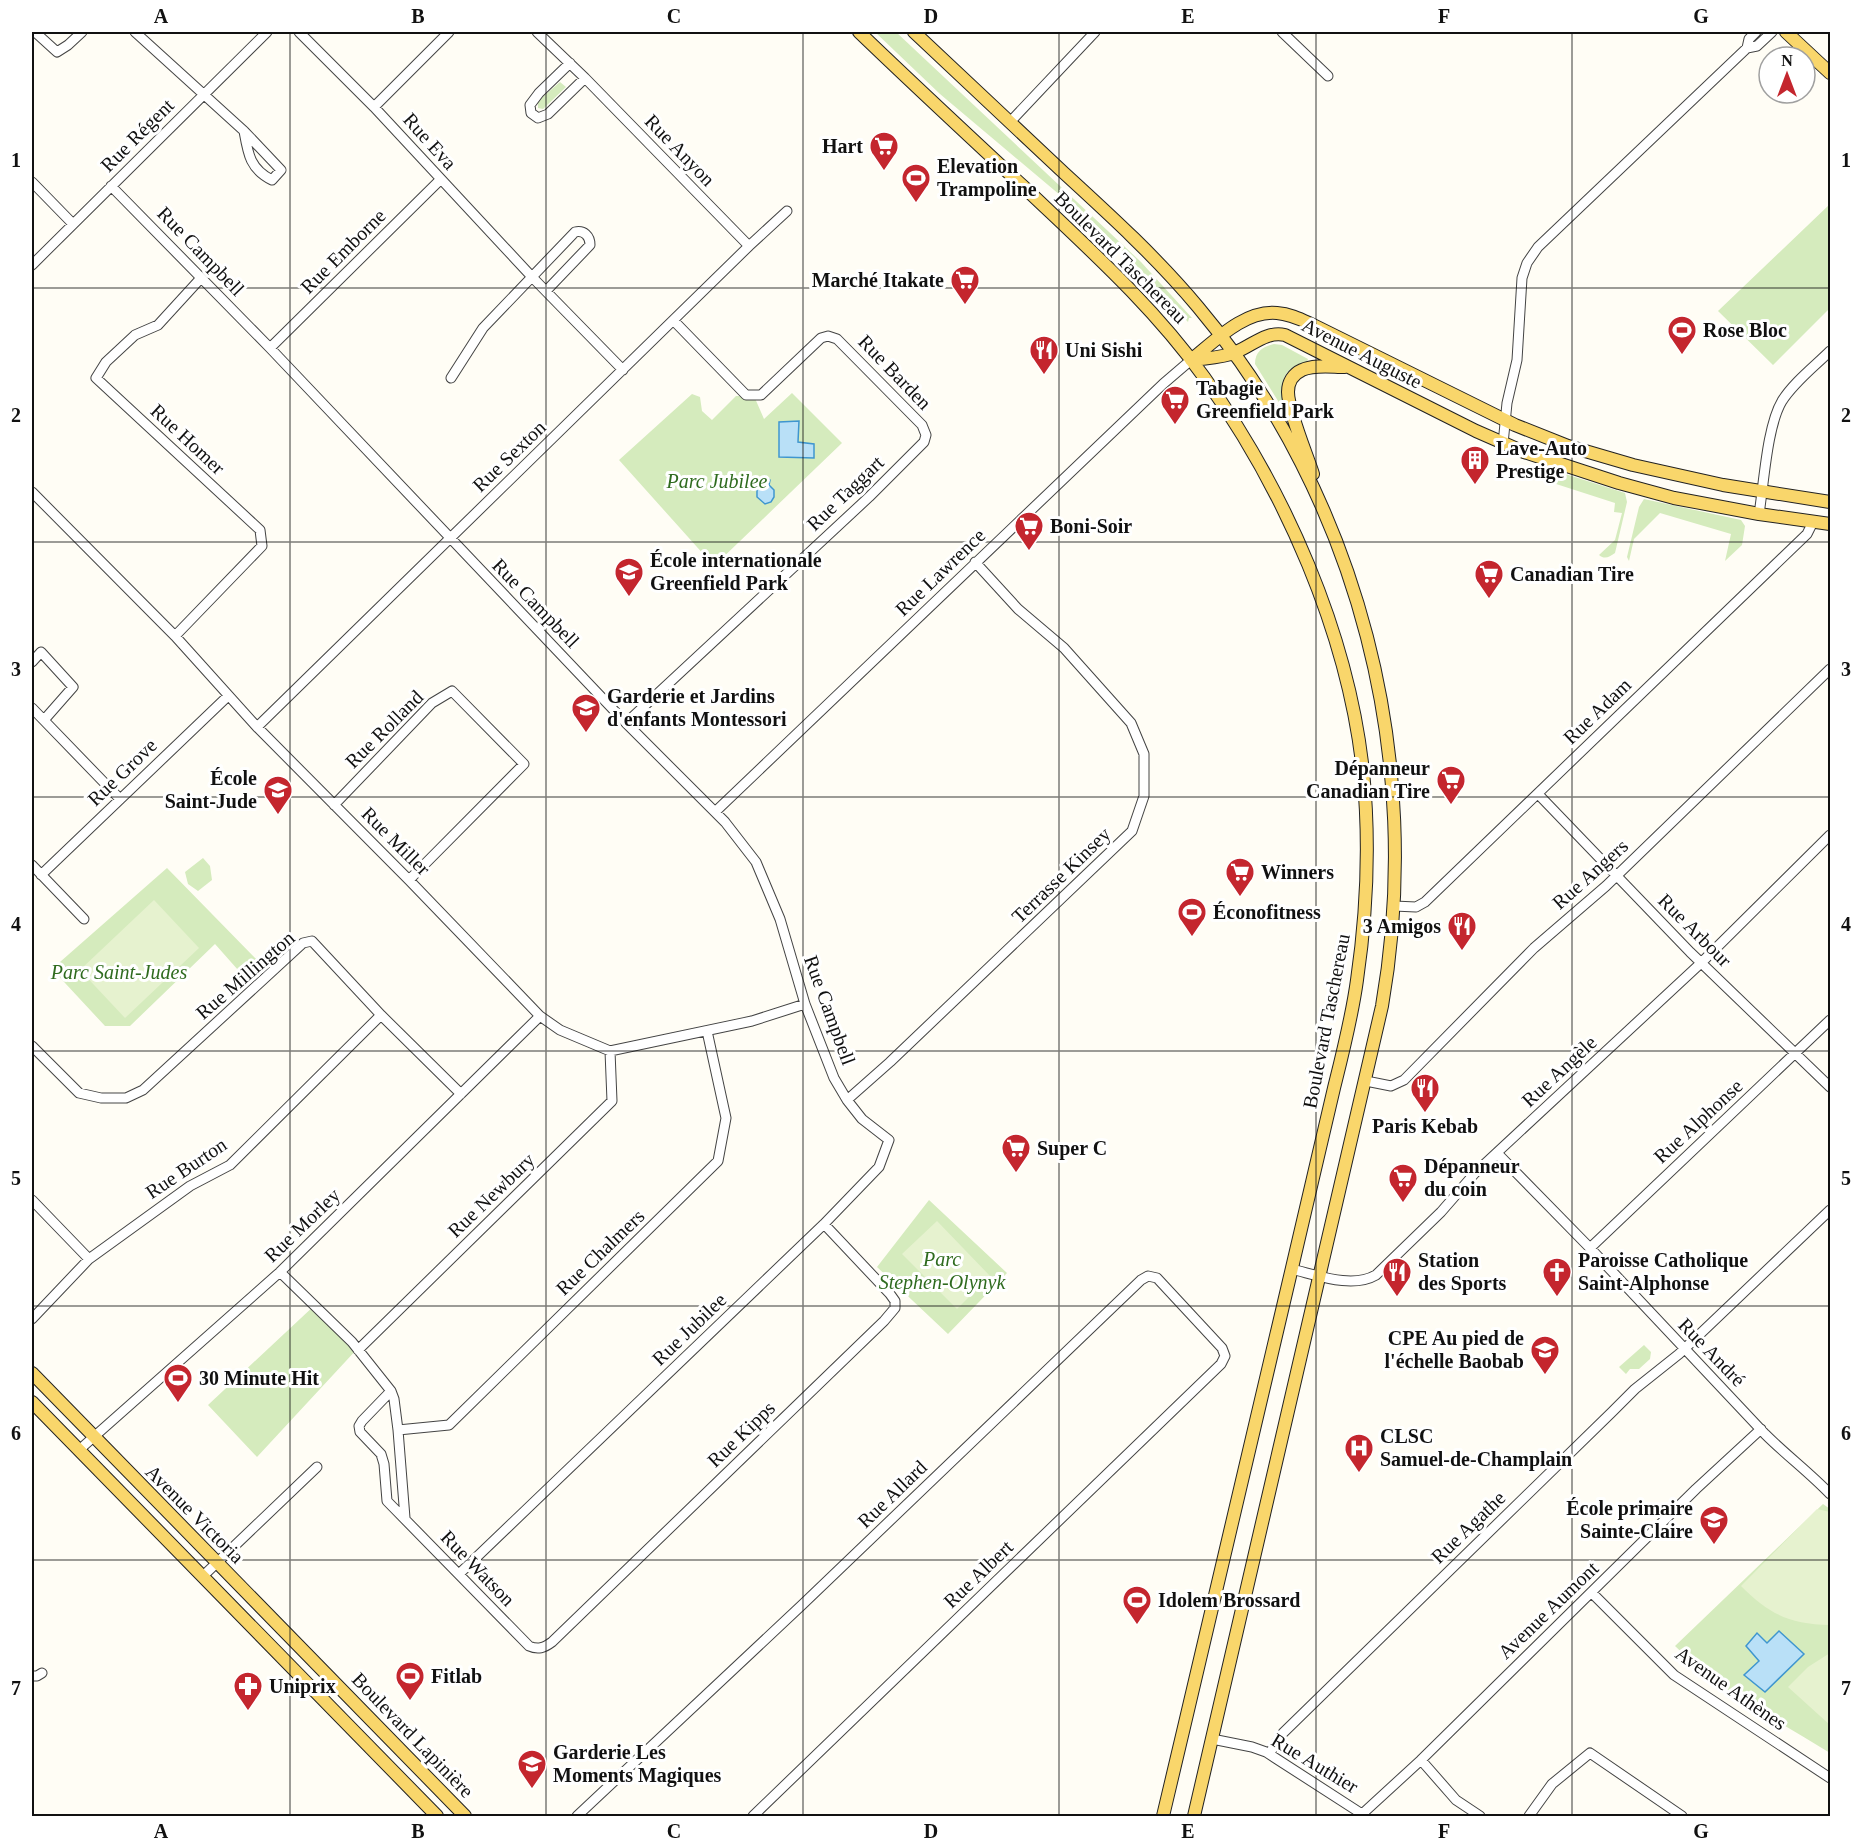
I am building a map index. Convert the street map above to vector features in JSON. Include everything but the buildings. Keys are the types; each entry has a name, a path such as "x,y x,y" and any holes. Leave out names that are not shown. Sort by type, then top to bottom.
{"main road":[{"name":"Boulevard Taschereau","path":"859,32 1109,267 1161,323 1191,360 1225,409 1268,482 1288,522 1330,626 1356,725 1363,773 1366,827 1366,874 1357,983 1163,1816"},
{"name":"Boulevard Taschereau","path":"914,32 1150,254 1234,353 1295,452 1314,488 1336,540 1370,644 1388,736 1395,816 1394,906 1385,990 1366,1081 1194,1816"},
{"path":"1786,32 1830,73"},
{"name":"Avenue Auguste","path":"1191,360 1221,336 1248,319 1273,313 1290,315 1535,434 1593,454 1696,479 1830,502"},
{"name":"Avenue Auguste","path":"1191,360 1234,353 1264,337 1282,334 1503,444 1638,488 1683,500 1830,524"},
{"path":"1336,540 1288,392 1292,378 1304,369 1345,367"},
{"name":"Avenue Victoria","path":"32,1373 332,1681"},
{"name":"Avenue Victoria","path":"32,1402 320,1696"},
{"name":"Boulevard Lapinière","path":"332,1681 465,1816"},
{"name":"Boulevard Lapinière","path":"320,1696 437,1816"}],"street":[{"path":"34,32 57,52 82,32"},
{"path":"135,32 244,131 281,170 272,180 259,174 247,152 244,131"},
{"name":"Rue Régent","path":"32,265 267,32"},
{"name":"Rue Eva","path":"299,32 374,106 532,278 623,370"},
{"path":"374,106 449,32"},
{"name":"Rue Anyon","path":"537,32 749,246"},
{"path":"1010,122 1095,32"},
{"path":"1282,32 1328,76"},
{"path":"1747,48 1749,39 1756,32"},
{"path":"1503,444 1505,420 1517,360 1522,278 1529,258 1747,48 1757,46 1772,32"},
{"path":"570,63 534,99 530,105 531,113 538,118 548,114 585,78"},
{"name":"Rue Emborne","path":"270,348 440,180"},
{"path":"32,182 73,224"},
{"name":"Rue Campbell","path":"111,186 270,348 626,723 715,812 756,862 780,919 805,1004 834,1078 847,1100"},
{"name":"Rue Sexton","path":"257,727 787,211"},
{"path":"451,378 483,328 575,231 587,234 590,244 546,291"},
{"name":"Rue Homer","path":"175,636 262,546 260,530 96,378 106,362 135,335 158,325 201,278"},
{"name":"Rue Barden","path":"674,321 741,392 749,396 760,395 766,391 821,338 828,336 837,339 922,425 926,435"},
{"path":"1759,514 1773,428 1780,406 1791,390 1830,351"},
{"name":"Rue Lawrence","path":"715,812 975,562 1191,360"},
{"name":"Rue Taggart","path":"626,723 871,494 924,442 926,435"},
{"name":"Rue Miller","path":"32,493 175,636 257,727 540,1016 560,1030 610,1050"},
{"name":"Rue Adam","path":"1394,906 1416,907 1423,904 1807,534 1813,522"},
{"name":"Terrasse Kinsey","path":"847,1100 1132,831 1144,796 1144,754 1131,723 1064,648 1018,609 975,562"},
{"path":"32,662 41,652 74,687 44,720"},
{"name":"Rue Angers","path":"1366,1081 1391,1086 1404,1080 1534,948 1617,876 1830,669"},
{"name":"Rue Rolland","path":"334,805 432,703 452,691 465,703 524,764 409,880"},
{"name":"Rue Grove","path":"41,876 228,696"},
{"path":"32,708 120,799"},
{"name":"Rue Arbour","path":"1538,794 1701,963 1830,1087"},
{"name":"Rue Angèle","path":"1291,1269 1343,1280 1358,1281 1376,1275 1441,1212 1476,1173 1701,963 1830,835"},
{"path":"32,866 84,919"},
{"name":"Rue Millington","path":"32,1046 79,1093 101,1098 126,1098 143,1090 303,943 312,941 381,1015 461,1094"},
{"path":"610,1050 752,1021 805,1004"},
{"name":"Rue Burton","path":"32,1319 89,1259 190,1186 230,1165 381,1015"},
{"name":"Rue Morley","path":"79,1450 280,1272 540,1016"},
{"name":"Rue Alphonse","path":"1590,1248 1830,1020"},
{"name":"Rue Chalmers","path":"398,1430 449,1425 718,1161 726,1118 707,1031"},
{"name":"Rue Newbury","path":"358,1350 612,1101 610,1050"},
{"name":"Rue Jubilee","path":"459,1574 824,1224 879,1167 888,1140 862,1119 847,1100"},
{"name":"Rue André","path":"1498,1154 1786,1455 1830,1494"},
{"path":"32,1200 89,1259"},
{"name":"Rue Agathe","path":"1269,1754 1283,1732 1635,1389 1684,1348 1830,1210"},
{"name":"Rue Kipps","path":"525,1643 535,1648 543,1648 552,1642 895,1308 895,1301 890,1294 824,1224"},
{"path":"280,1272 358,1350 391,1391 398,1430 405,1518"},
{"name":"Rue Allard","path":"578,1816 795,1612 1143,1278 1153,1276 1159,1280 1222,1348 1225,1356"},
{"name":"Rue Albert","path":"753,1816 1221,1364 1225,1356"},
{"name":"Rue Watson","path":"391,1391 359,1426 360,1432 381,1454 387,1500 525,1643"},
{"name":"Avenue Aumont","path":"1361,1815 1421,1760 1696,1489 1761,1429"},
{"path":"203,1576 317,1467"},
{"name":"Avenue Athènes","path":"1592,1593 1674,1675 1830,1779"},
{"path":"32,1676 42,1673"},
{"name":"Rue Authier","path":"1212,1739 1259,1749 1269,1754 1361,1815"},
{"path":"1529,1816 1552,1785 1590,1753 1682,1816"},
{"path":"1421,1760 1456,1800 1480,1816"}],"green space":[{"path":"875,32 896,32 1141,262 1192,318 1189,318 1188,322 1098,227 940,94"},
{"path":"560,82 566,87 543,109 538,108 538,101"},
{"path":"1830,204 1830,308 1773,365 1718,311"},
{"path":"1274,344 1282,345 1308,359 1307,362 1292,368 1284,378 1282,391 1285,407 1283,409 1255,364 1260,350"},
{"name":"Parc Jubilee","path":"792,393 842,443 714,566 619,460 692,394 700,397 702,411 712,420 736,396 754,396 764,419"},
{"path":"1556,471 1625,493 1627,502 1615,553 1609,557 1599,555 1615,540 1622,513 1614,512 1615,503 1553,483 1550,477"},
{"path":"1644,499 1741,520 1745,526 1742,545 1725,561 1731,534 1660,513 1634,539 1629,561 1627,557 1639,507"},
{"path":"203,858 210,866 212,880 198,891 188,884 185,872"},
{"name":"Parc Saint-Judes","path":"167,868 261,964 246,979 215,944 130,1026 105,1026 52,969"},
{"path":"154,900 199,948 125,1018 80,970"},
{"name":"Parc Stephen-Olynyk","path":"929,1200 1007,1273 948,1334 877,1267"},
{"path":"937,1221 990,1276 957,1309 902,1254"},
{"path":"316,1304 358,1348 257,1457 208,1405"},
{"path":"1644,1345 1651,1352 1650,1359 1639,1369 1630,1369 1626,1374 1619,1367"},
{"path":"1823,1504 1830,1509 1830,1753 1730,1691 1675,1646"},
{"path":"1817,1509 1830,1512 1830,1625 1791,1620 1781,1616 1761,1604 1741,1586"},
{"path":"1830,1653 1830,1725 1788,1687 1808,1667"}],"water":[{"path":"799,421 798,442 814,444 814,458 779,457 779,422"},
{"path":"765,476 770,480 769,485 774,490 774,497 771,502 765,504 757,497 757,487"},
{"path":"1779,1631 1804,1654 1765,1692 1744,1675 1759,1661 1746,1646 1757,1633 1767,1643"}],"place":[{"name":"Hart","path":"884,172"},
{"name":"Elevation Trampoline","path":"916,204"},
{"name":"Marché Itakate","path":"965,306"},
{"name":"Rose Bloc","path":"1682,356"},
{"name":"Uni Sishi","path":"1044,376"},
{"name":"Tabagie Greenfield Park","path":"1175,426"},
{"name":"Lave-Auto Prestige","path":"1475,486"},
{"name":"Boni-Soir","path":"1029,552"},
{"name":"École internationale Greenfield Park","path":"629,598"},
{"name":"Canadian Tire","path":"1489,600"},
{"name":"Garderie et Jardins d'enfants Montessori","path":"586,734"},
{"name":"Dépanneur Canadian Tire","path":"1451,806"},
{"name":"École Saint-Jude","path":"278,816"},
{"name":"Winners","path":"1240,898"},
{"name":"Éconofitness","path":"1192,938"},
{"name":"3 Amigos","path":"1462,952"},
{"name":"Paris Kebab","path":"1425,1114"},
{"name":"Super C","path":"1016,1174"},
{"name":"Dépanneur du coin","path":"1403,1204"},
{"name":"Station des Sports","path":"1397,1298"},
{"name":"Paroisse Catholique Saint-Alphonse","path":"1557,1298"},
{"name":"CPE Au pied de l'échelle Baobab","path":"1545,1376"},
{"name":"30 Minute Hit","path":"178,1404"},
{"name":"CLSC Samuel-de-Champlain","path":"1359,1474"},
{"name":"École primaire Sainte-Claire","path":"1714,1546"},
{"name":"Idolem Brossard","path":"1137,1626"},
{"name":"Fitlab","path":"410,1702"},
{"name":"Uniprix","path":"248,1712"},
{"name":"Garderie Les Moments Magiques","path":"532,1790"}]}
